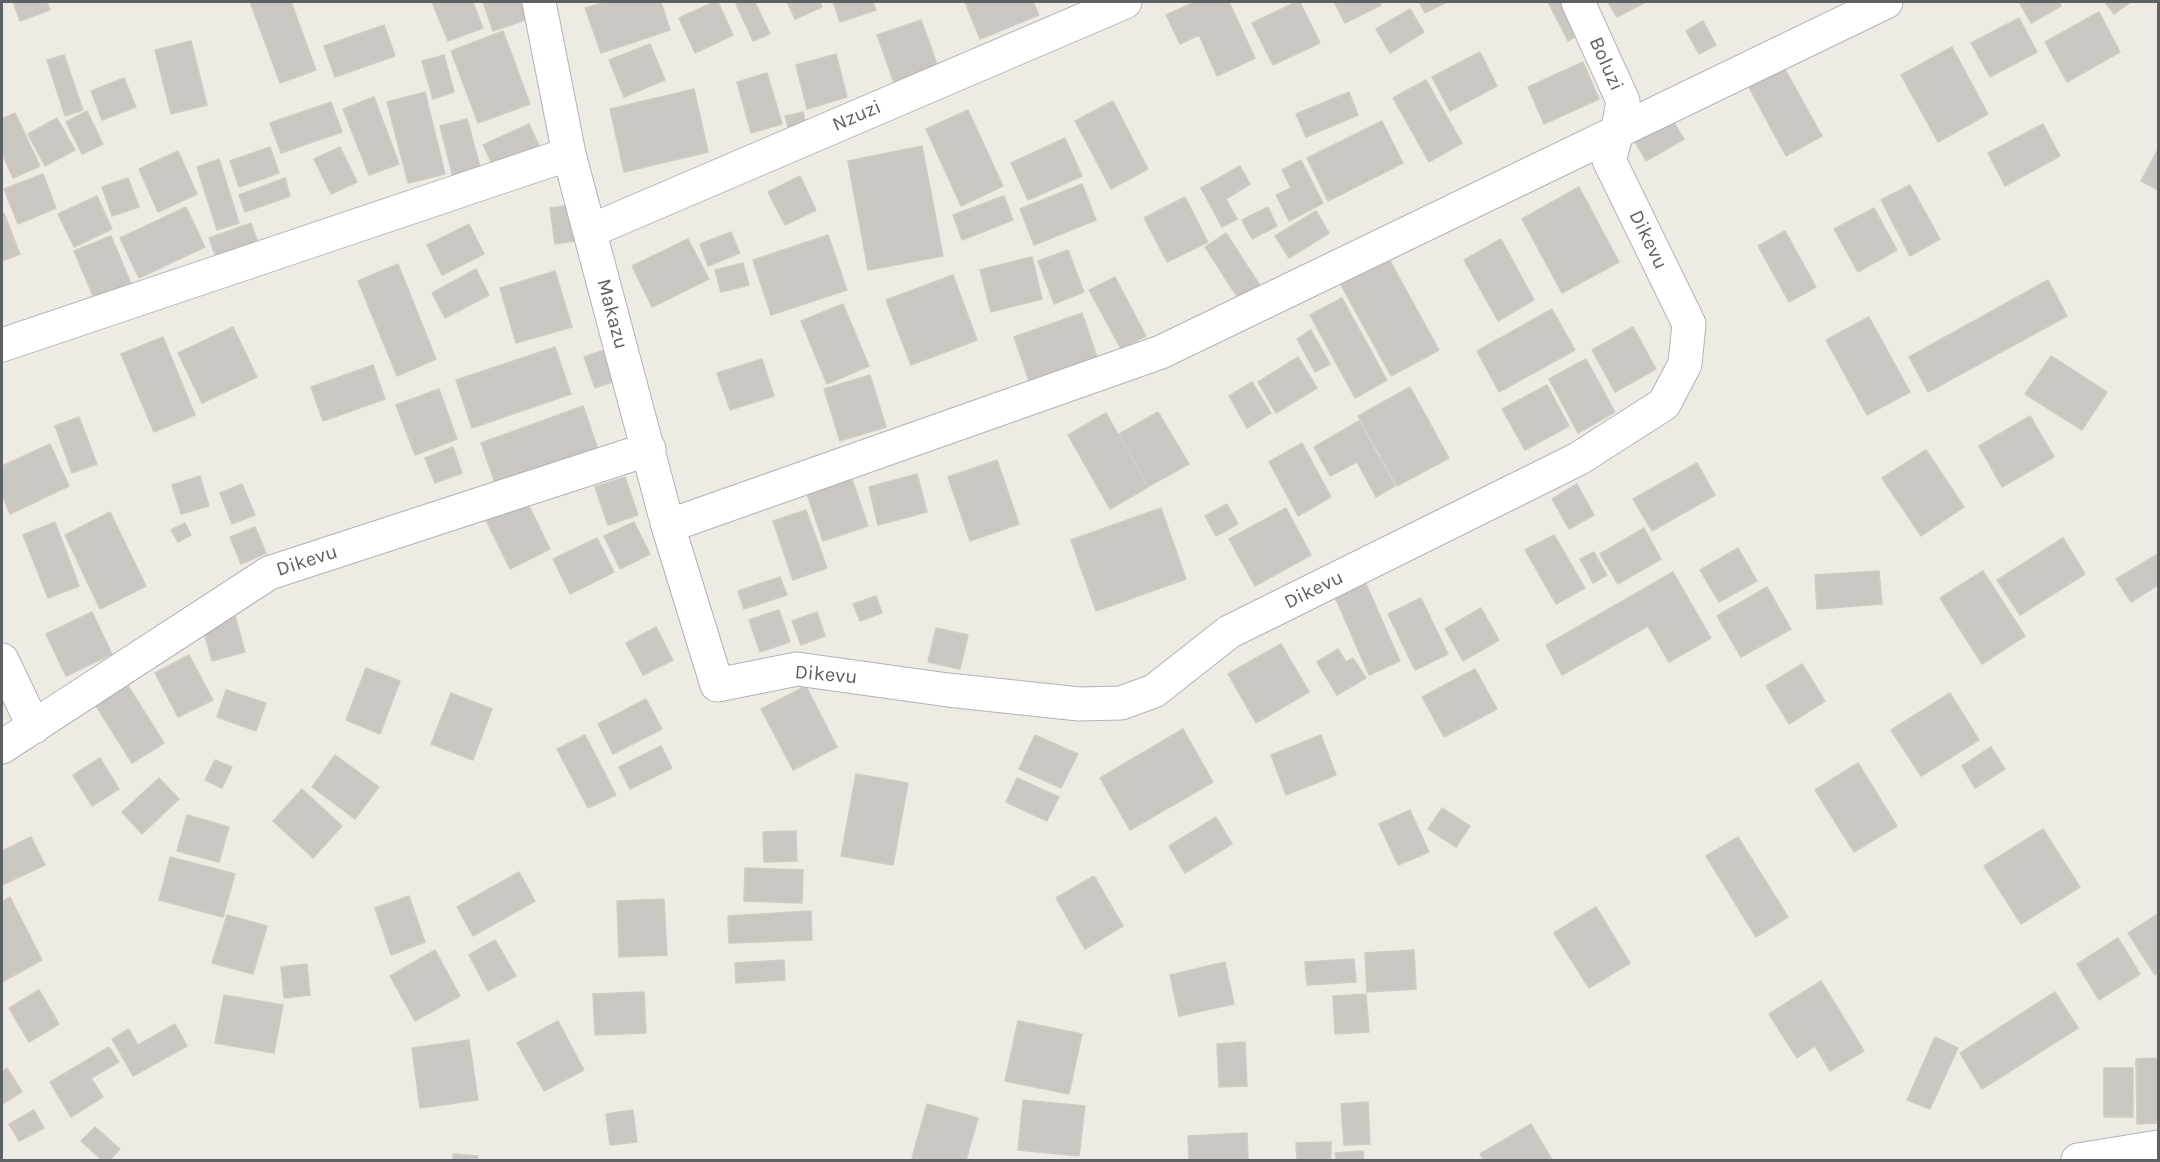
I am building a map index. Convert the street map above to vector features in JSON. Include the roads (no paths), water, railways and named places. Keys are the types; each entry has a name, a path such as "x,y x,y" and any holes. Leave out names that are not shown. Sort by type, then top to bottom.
{"street":[{"name":"Makazu","path":"539,2 569,154 668,526 698,624"},
{"name":"Nzuzi","path":"590,231 1125,2"},
{"name":"Boluzi","path":"1578,2 1623,101 1618,129"},
{"path":"668,526 1161,351 1618,129 1886,2"},
{"name":"Dikevu","path":"698,624 717,685 797,669 948,690 1079,704 1121,703 1154,691 1229,632 1578,459 1664,404 1685,364 1689,324 1609,160 1618,129"},
{"path":"2,345 569,154"},
{"name":"Dikevu","path":"2,747 269,573 649,449"},
{"path":"2,660 34,727"},
{"path":"2078,1161 2158,1148"}]}
